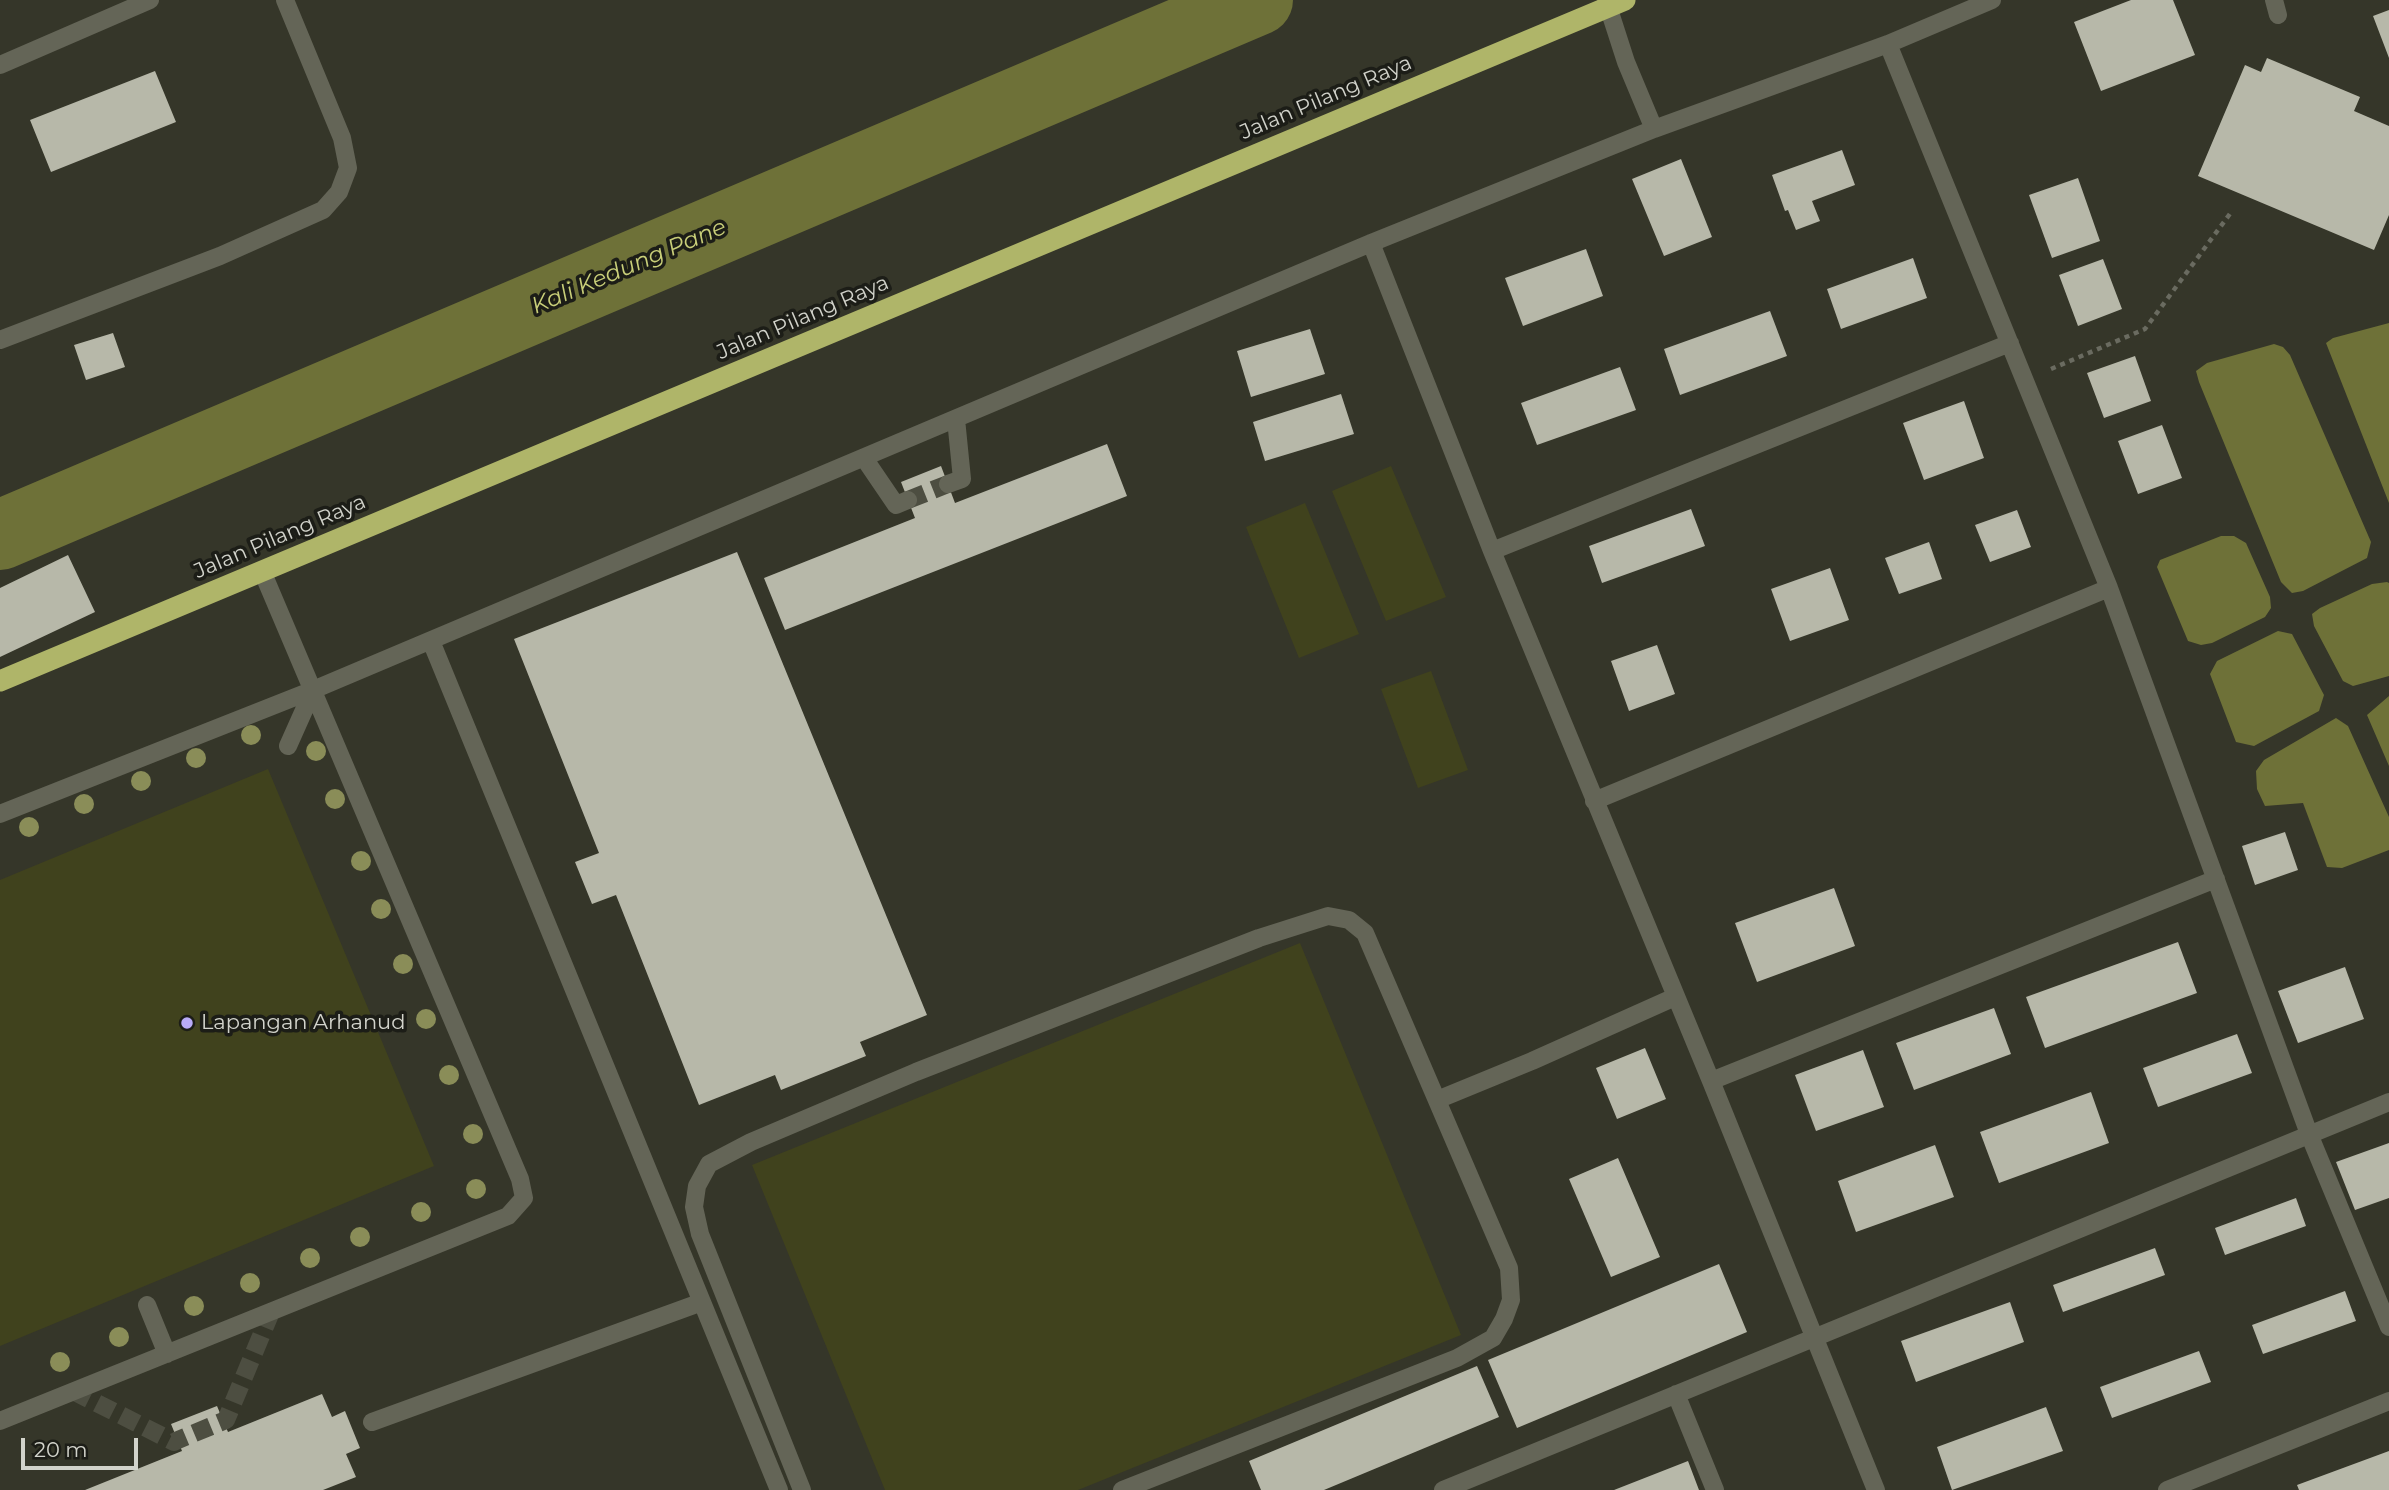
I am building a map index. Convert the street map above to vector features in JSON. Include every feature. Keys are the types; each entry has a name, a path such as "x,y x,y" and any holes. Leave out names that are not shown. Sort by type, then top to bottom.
{"highway":[{"name":"Jalan Pilang Raya","path":"0,681 1613,2"}],"street":[{"path":"0,65 150,0"},
{"path":"0,340 220,256 323,210 339,192 348,168 342,138 285,0"},
{"path":"0,814 313,691 1371,243 1654,130 1888,44 1992,0"},
{"path":"1613,2 1626,62 1654,130"},
{"path":"1888,44 2109,588 2309,1134 2389,1327"},
{"path":"1371,243 1492,551 1711,1081 1875,1490"},
{"path":"1492,551 2010,343"},
{"path":"948,484 962,479 956,419"},
{"path":"864,458 896,505 908,500"},
{"path":"0,1421 508,1216 524,1198 520,1179 262,571"},
{"path":"1594,801 2109,588"},
{"path":"431,641 779,1490"},
{"path":"288,746 313,691"},
{"path":"1711,1081 2216,879"},
{"path":"802,1490 700,1234 694,1207 697,1186 709,1164 751,1142 916,1072 1259,938 1328,916 1349,920 1365,933 1509,1268 1511,1300 1504,1320 1493,1338 1457,1358 1122,1490"},
{"path":"1437,1100 1675,997"},
{"path":"1443,1490 2389,1102"},
{"path":"372,1422 702,1302"},
{"path":"146,1305 167,1354"},
{"path":"1676,1394 1715,1490"},
{"path":"2168,1490 2389,1401"}],"path":[{"path":"2025,381 2145,329 2232,211"}],"shaded area":[{"path":"2389,323 2389,503 2326,343 2333,338"},
{"path":"2274,344 2283,347 2290,355 2371,542 2367,558 2303,591 2292,593 2281,582 2196,371 2207,363"},
{"path":"1391,466 1446,597 1386,621 1332,491"},
{"path":"1305,503 1359,634 1299,658 1246,527"},
{"path":"2221,536 2234,536 2246,543 2270,597 2271,608 2265,617 2212,643 2201,645 2188,641 2157,567 2160,560"},
{"path":"2387,582 2389,676 2353,686 2343,681 2314,626 2312,614 2372,584"},
{"path":"2278,631 2292,634 2324,695 2319,711 2254,746 2236,742 2210,674 2217,661"},
{"path":"1431,671 1468,770 1418,788 1381,689"},
{"path":"2389,696 2389,766 2367,715"},
{"path":"2336,718 2348,726 2389,817 2389,850 2342,868 2327,867 2303,803 2265,806 2257,789 2256,771 2264,760"},
{"name":"Lapangan Arhanud","path":"268,769 434,1166 0,1346 0,880"},
{"path":"1300,943 1461,1335 1078,1490 885,1490 752,1165"}],"building":[{"path":"2131,0 2173,0 2195,55 2101,91 2074,22"},
{"path":"2389,10 2389,58 2373,16"},
{"path":"2267,58 2360,97 2354,111 2389,126 2389,215 2374,250 2198,176 2245,65 2261,72"},
{"path":"155,71 176,122 51,172 30,120"},
{"path":"1842,150 1855,185 1812,201 1820,221 1796,230 1788,210 1785,211 1772,175"},
{"path":"1681,159 1712,237 1664,256 1632,179"},
{"path":"2078,178 2100,241 2052,258 2029,195"},
{"path":"1586,249 1603,296 1523,326 1505,278"},
{"path":"1913,258 1927,298 1841,329 1827,289"},
{"path":"2103,259 2122,309 2078,326 2059,275"},
{"path":"1770,311 1787,356 1680,395 1664,349"},
{"path":"1310,329 1325,374 1251,397 1237,351"},
{"path":"113,333 125,367 86,380 74,345"},
{"path":"2135,356 2151,401 2104,418 2087,373"},
{"path":"1620,367 1636,410 1537,445 1521,403"},
{"path":"1341,394 1354,434 1265,461 1253,422"},
{"path":"1964,401 1984,458 1924,480 1903,423"},
{"path":"2162,425 2182,478 2138,494 2118,441"},
{"path":"1107,444 1127,496 785,630 764,578 915,518 901,482 941,466 955,503"},
{"path":"1691,509 1705,546 1602,583 1589,546"},
{"path":"2017,510 2031,547 1990,562 1975,525"},
{"path":"1929,542 1942,579 1899,594 1885,558"},
{"path":"737,552 927,1015 860,1042 866,1056 781,1090 775,1075 699,1105 616,895 592,904 575,862 599,853 514,639"},
{"path":"68,555 95,612 0,657 0,588"},
{"path":"1830,568 1849,620 1790,641 1771,589"},
{"path":"1657,645 1675,694 1629,711 1611,661"},
{"path":"2285,832 2298,870 2255,885 2242,846"},
{"path":"1834,888 1855,946 1757,982 1735,923"},
{"path":"2178,942 2197,993 2045,1048 2026,997"},
{"path":"2345,967 2364,1019 2298,1043 2278,991"},
{"path":"1994,1008 2011,1054 1914,1090 1896,1043"},
{"path":"2237,1034 2252,1073 2158,1107 2143,1068"},
{"path":"1645,1048 1666,1099 1617,1119 1596,1068"},
{"path":"1863,1050 1884,1107 1816,1131 1795,1075"},
{"path":"2091,1092 2109,1143 1999,1183 1980,1132"},
{"path":"2389,1143 2389,1198 2355,1210 2336,1162"},
{"path":"1935,1145 1954,1197 1856,1232 1838,1181"},
{"path":"1618,1158 1660,1257 1611,1277 1569,1179"},
{"path":"2296,1198 2306,1226 2225,1255 2215,1228"},
{"path":"2155,1248 2165,1275 2063,1312 2053,1285"},
{"path":"1719,1264 1747,1332 1517,1428 1488,1360"},
{"path":"2345,1291 2356,1321 2263,1354 2252,1325"},
{"path":"2010,1302 2024,1342 1916,1382 1901,1341"},
{"path":"2199,1351 2211,1382 2112,1418 2100,1387"},
{"path":"1477,1366 1499,1417 1324,1490 1261,1490 1249,1461"},
{"path":"322,1394 332,1417 345,1411 360,1448 346,1454 356,1477 323,1490 85,1490 182,1451 171,1424 217,1406 228,1432"},
{"path":"2046,1407 2063,1451 1952,1490 1937,1447"},
{"path":"2389,1451 2389,1490 2299,1490 2297,1485"},
{"path":"1688,1461 1699,1490 1614,1490"}],"waterway":[{"name":"Kali Kedung Pane","path":"0,535 1258,0"}],"tunnel":[{"path":"908,500 948,484"},
{"path":"73,1391 174,1442 226,1420 271,1312"}],"place":[{"name":"Lapangan Arhanud","path":"187,1023"}]}
